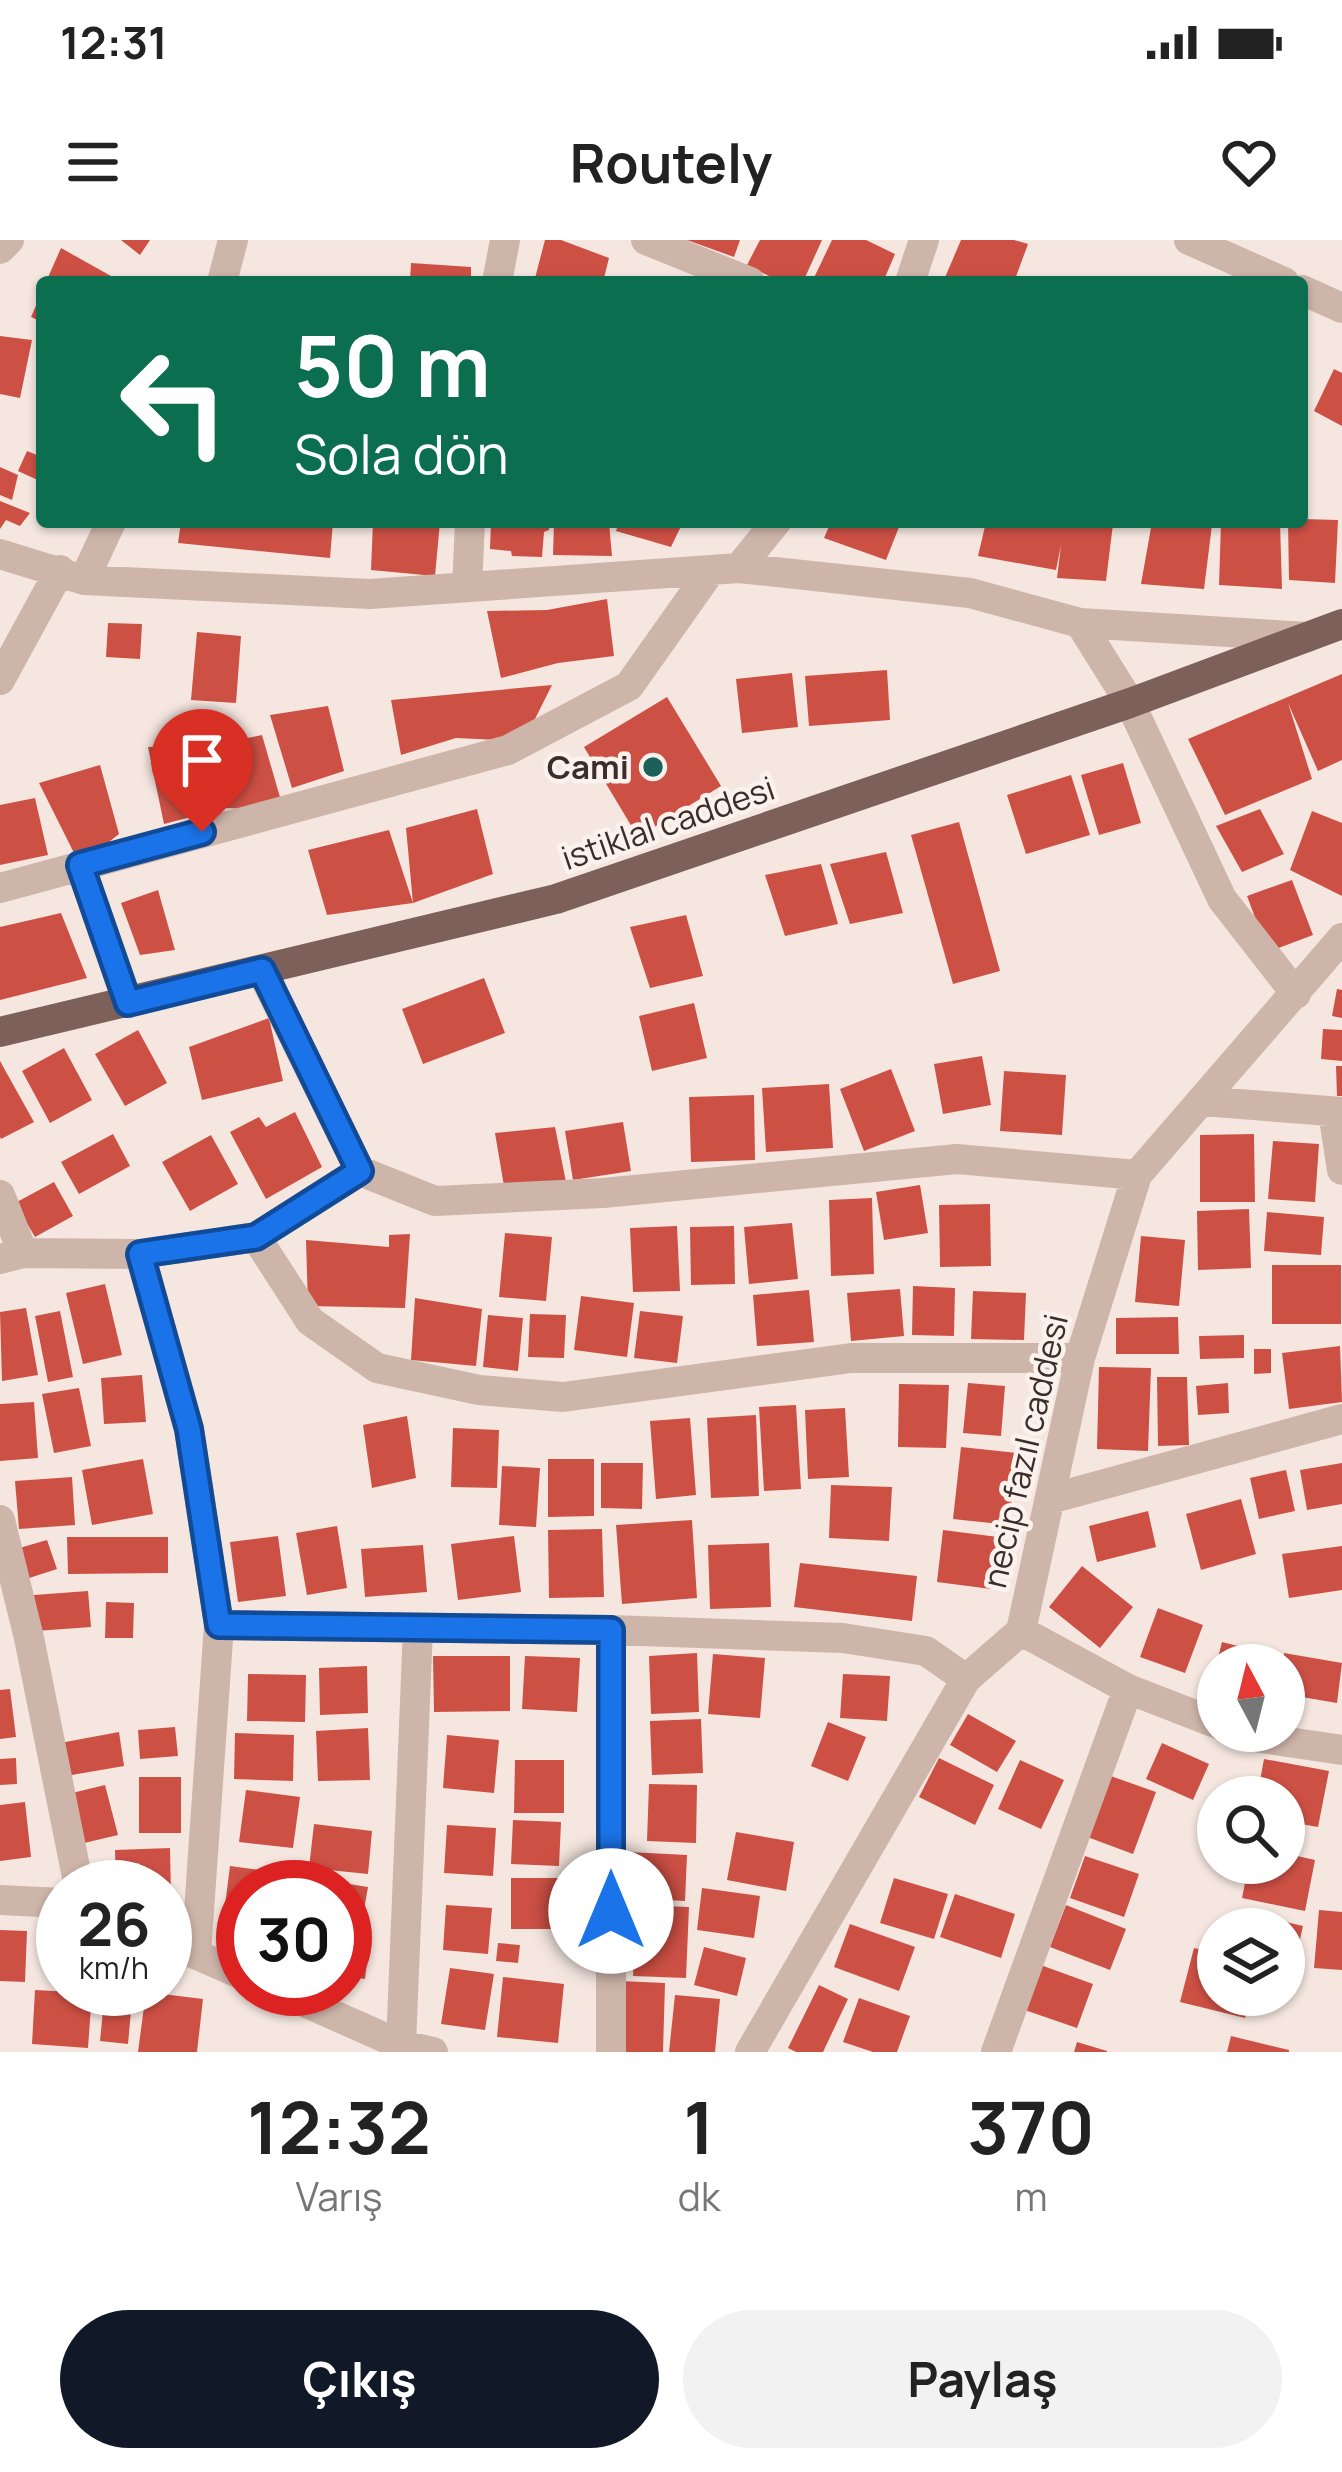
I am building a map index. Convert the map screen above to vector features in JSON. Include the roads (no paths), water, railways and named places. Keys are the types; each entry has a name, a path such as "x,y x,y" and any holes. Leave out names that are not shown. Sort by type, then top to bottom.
{"main road":[{"name":"istiklal caddesi","path":"0,1032 556,898 1130,703 1342,624"}],"street":[{"path":"223,276 233,240"},
{"path":"498,276 505,240"},
{"path":"646,240 735,276"},
{"path":"912,276 924,240"},
{"path":"1189,240 1270,276"},
{"path":"1308,293 1342,308"},
{"path":"0,680 107,528"},
{"path":"466,587 470,528"},
{"path":"0,888 508,750 629,686 725,569 769,528"},
{"path":"0,554 72,575 370,594 725,569 970,592 1080,623 1310,637"},
{"path":"1080,623 1130,703 1222,899 1296,994"},
{"path":"80,865 128,1003"},
{"name":"necip fazıl caddesi","path":"750,2052 966,1678 1021,1631 1080,1358 1137,1174 1342,938"},
{"path":"262,970 360,1171 435,1201 603,1193 957,1159 1137,1174"},
{"path":"1202,1101 1338,1112 1342,1170"},
{"path":"0,1195 11,1256 140,1254 256,1237 360,1171"},
{"path":"256,1237 310,1321 377,1368 479,1390 563,1397 851,1358 1080,1358"},
{"path":"140,1254 189,1429 219,1625 196,1954"},
{"path":"1050,1499 1342,1419"},
{"path":"0,1520 73,1860"},
{"path":"219,1625 843,1638 926,1651 966,1678"},
{"path":"401,2044 418,1628"},
{"path":"611,1630 611,2052"},
{"path":"1021,1631 1128,1689 1197,1716"},
{"path":"995,2052 1128,1689"},
{"path":"1305,1745 1342,1750"},
{"path":"0,1900 36,1902"},
{"path":"192,1952 216,1963"},
{"path":"337,2016 401,2044 433,2052"}],"place":[{"name":"Cami","path":"653,767"}]}
